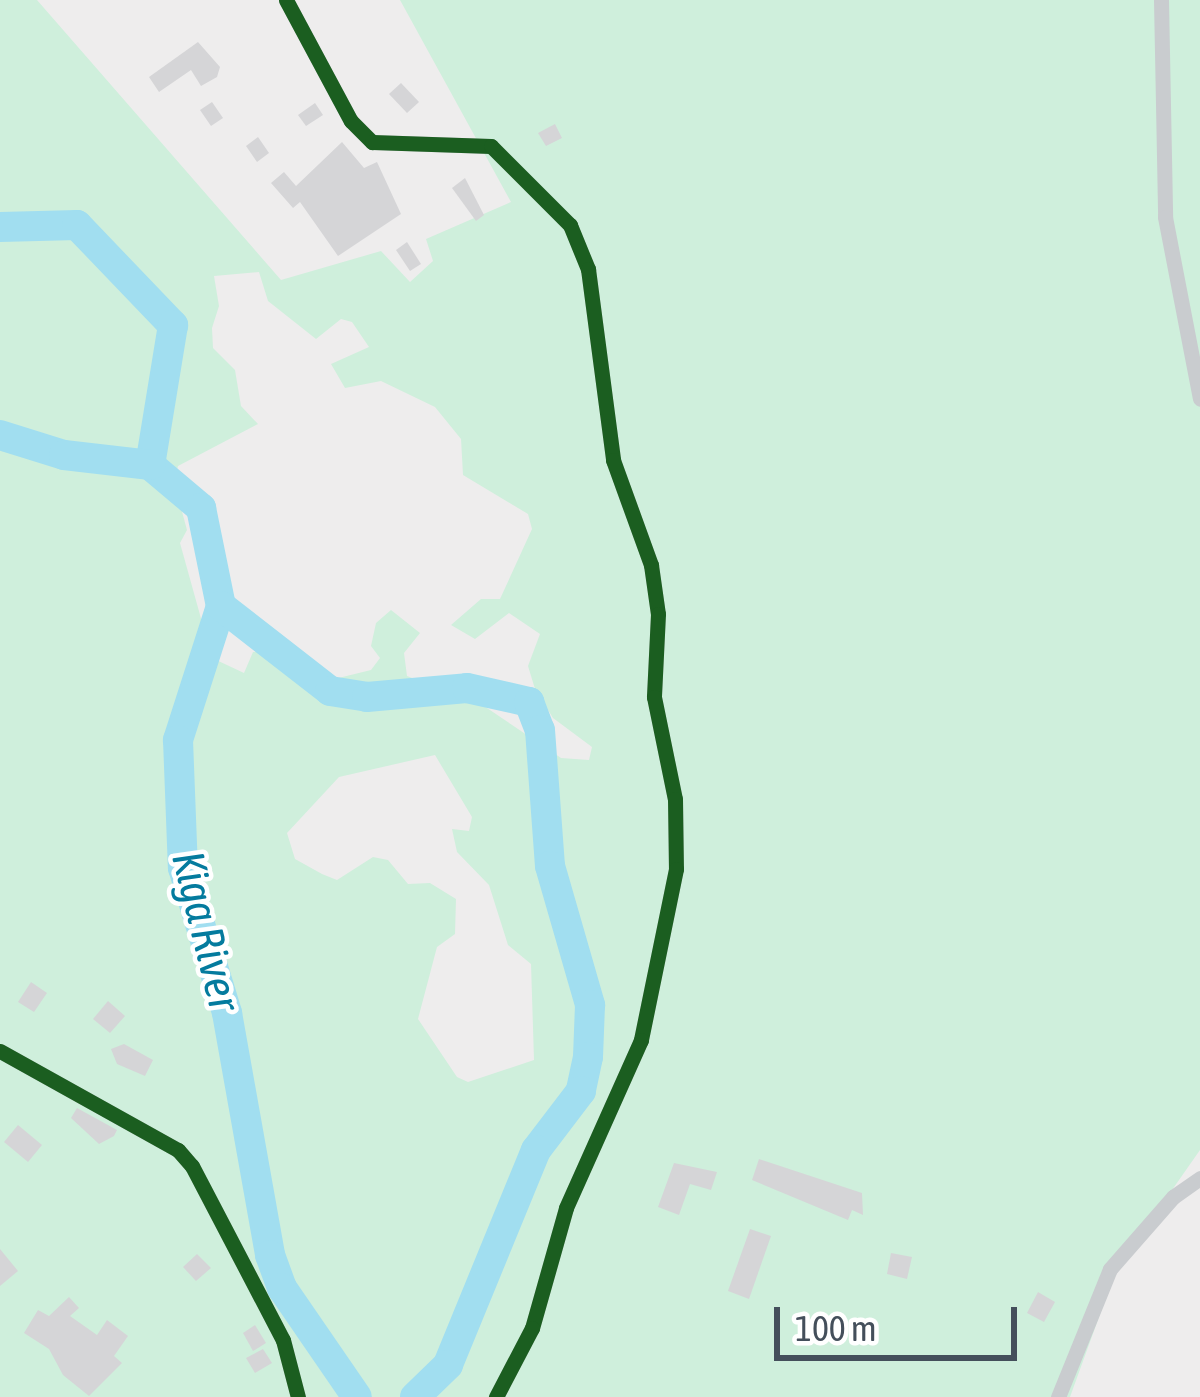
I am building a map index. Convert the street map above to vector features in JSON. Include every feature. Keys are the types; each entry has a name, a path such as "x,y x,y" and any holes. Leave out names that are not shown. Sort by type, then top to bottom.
{"street":[{"path":"286,0 351,121 372,142 490,146 570,225 589,269 613,460 651,565 658,614 654,697 675,800 676,869 641,1040 566,1208 532,1328 496,1397"},
{"path":"1161,0 1166,217 1200,399"},
{"path":"0,1051 178,1150 192,1166 283,1340 298,1397"},
{"path":"1058,1397 1110,1270 1173,1197 1200,1178"}],"green space":[{"path":"0,0 37,0 281,280 381,251 410,282 433,261 426,239 511,202 400,0 1200,0 1200,1150 1116,1270 1070,1397 0,1397","holes":["259,272 268,301 316,339 341,319 352,322 369,347 331,364 345,388 381,381 435,407 461,439 463,475 528,514 532,529 500,599 481,599 451,625 475,639 509,613 540,634 528,666 535,689 553,718 592,747 589,760 561,758 484,706 407,676 404,653 420,633 391,610 376,623 371,646 380,658 371,670 314,684 295,678 271,652 253,652 244,673 212,658 180,543 187,530 174,482 178,466 258,424 241,406 235,370 213,348 212,328 219,306 214,276","435,755 472,817 469,831 452,829 457,852 489,885 508,945 531,964 534,1060 468,1082 457,1077 418,1019 437,947 455,934 456,899 430,883 408,884 388,860 373,857 337,880 295,859 287,833 339,777"]}],"building":[{"path":"198,42 220,67 217,77 201,86 191,70 159,92 149,77"},
{"path":"401,83 419,102 407,113 389,94"},
{"path":"212,102 223,118 211,126 200,110"},
{"path":"315,103 323,115 306,126 298,115"},
{"path":"555,124 562,138 546,146 538,133"},
{"path":"258,137 269,153 257,162 246,146"},
{"path":"342,142 364,168 377,162 401,214 338,256 300,202 293,208 271,183 284,172 296,186"},
{"path":"465,178 484,215 476,221 452,188"},
{"path":"407,242 421,264 410,271 396,250"},
{"path":"31,982 47,993 34,1012 18,1002"},
{"path":"108,1001 125,1016 110,1033 93,1019"},
{"path":"124,1044 153,1060 145,1076 117,1064 111,1049"},
{"path":"77,1108 117,1130 114,1136 99,1144 71,1118"},
{"path":"18,1125 42,1145 28,1162 4,1142"},
{"path":"759,1159 862,1193 863,1215 852,1210 848,1220 752,1180"},
{"path":"674,1163 717,1172 711,1190 690,1184 679,1215 658,1207"},
{"path":"750,1229 771,1236 749,1299 728,1291"},
{"path":"0,1249 18,1271 0,1286"},
{"path":"891,1253 912,1257 907,1279 887,1274"},
{"path":"197,1254 211,1268 196,1281 183,1267"},
{"path":"1038,1292 1055,1302 1044,1322 1027,1313"},
{"path":"69,1297 79,1308 70,1316 97,1335 107,1320 128,1336 114,1356 122,1363 89,1396 63,1375 49,1349 24,1333 38,1310 49,1316"},
{"path":"255,1325 266,1343 253,1351 243,1333"},
{"path":"263,1349 272,1363 255,1373 246,1358"}],"waterway":[{"name":"Kiga River","path":"0,227 77,225 173,325 150,465 201,508 221,606 178,740 183,868 227,1013 270,1255 282,1288 357,1397"},
{"path":"0,435 64,455 150,465"},
{"path":"221,606 330,691 367,697 467,688 529,702 540,730 550,866 590,1005 588,1057 581,1091 536,1150 448,1365 415,1397"}],"cycle path":[{"path":"286,0 351,121 372,142 491,146 570,225 588,269 613,460 651,565 658,614 654,697 675,799 676,869 641,1040 566,1208 532,1328 496,1397"},
{"path":"0,1051 178,1150 192,1166 283,1340 298,1397"}]}
